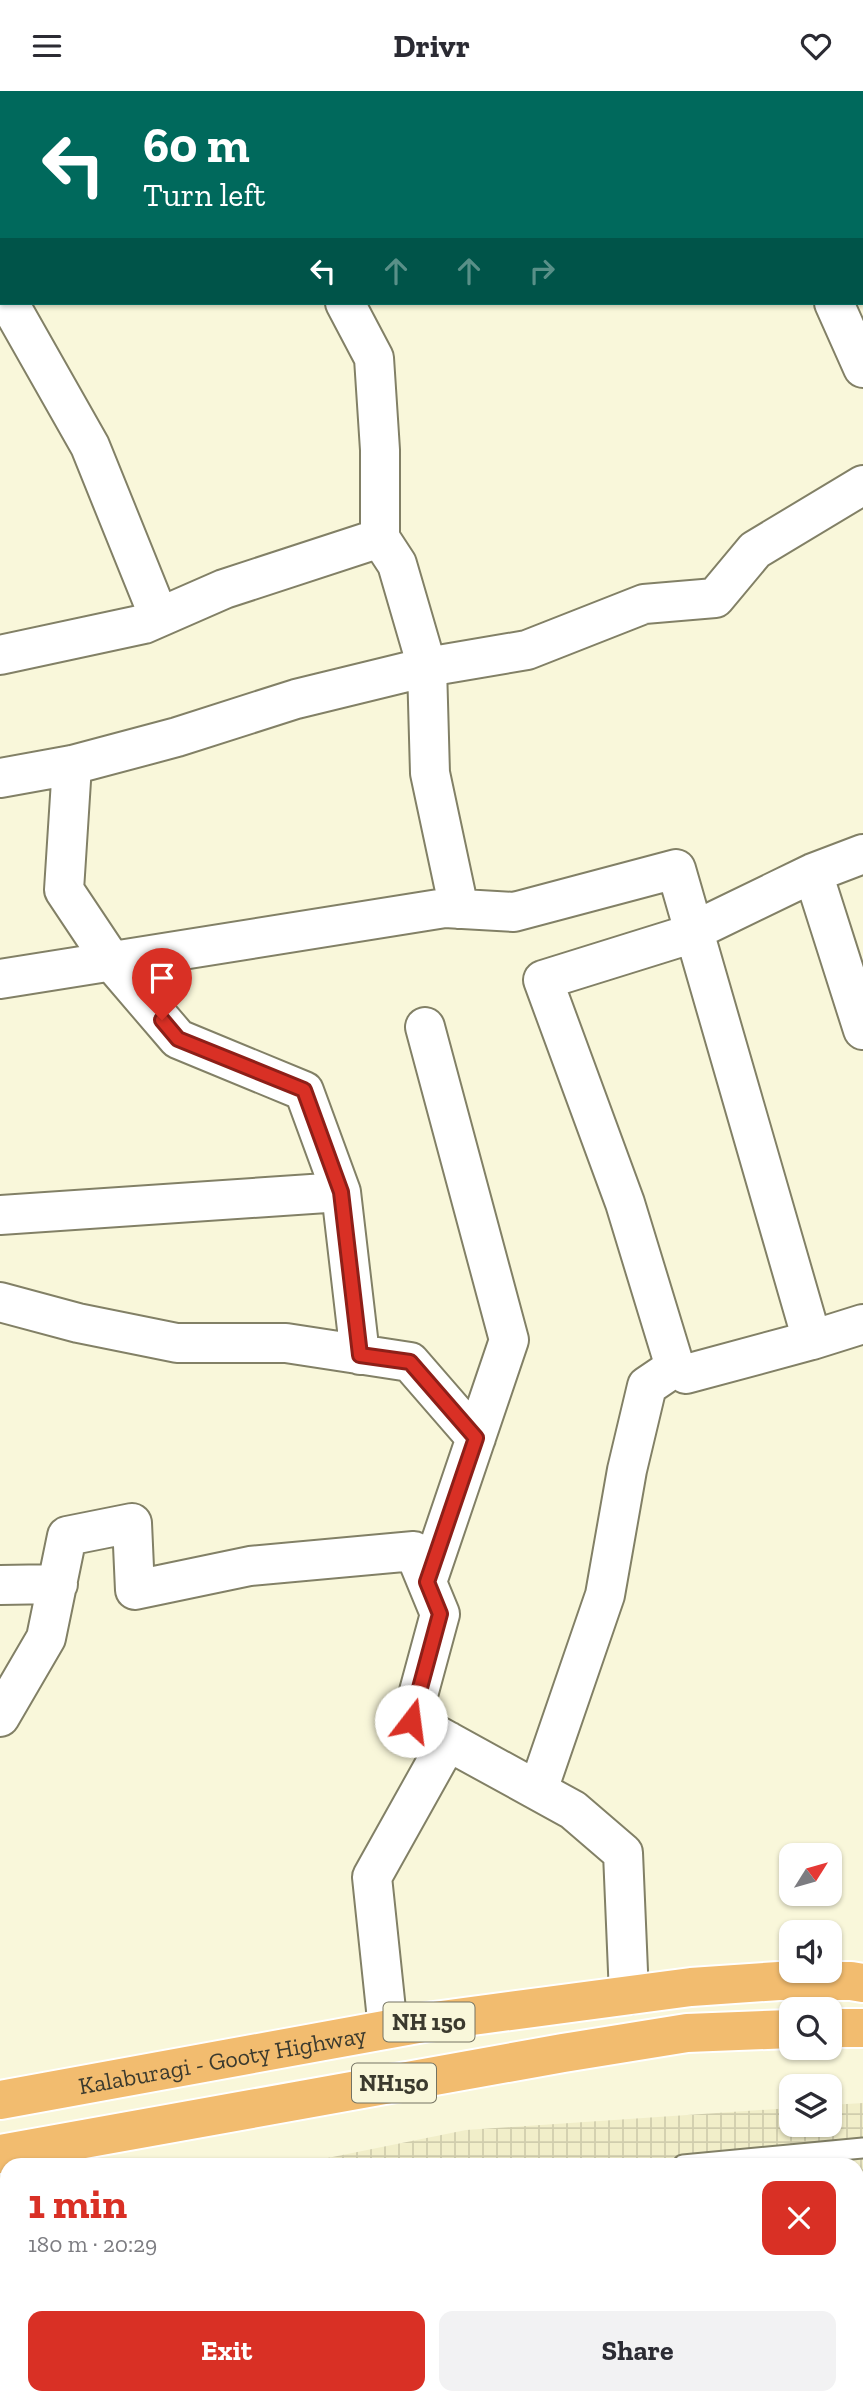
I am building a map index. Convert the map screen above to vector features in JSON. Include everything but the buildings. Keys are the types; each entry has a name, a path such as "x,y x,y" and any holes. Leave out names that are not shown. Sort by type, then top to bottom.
{"highway":[{"name":"Kalaburagi - Gooty Highway","path":"1,2094 434,2021 691,1987 779,1981 863,1983"},
{"path":"842,2028 863,2028"},
{"name":"NH150","path":"0,2154 687,2033 779,2029"}],"street":[{"path":"10,305 90,446 159,617"},
{"path":"346,305 374,358 380,450 380,538 397,564 427,667 430,773 459,909"},
{"path":"835,305 863,368"},
{"path":"0,778 72,765 177,737 296,699 427,667 527,650 644,604 715,599 755,550 863,485"},
{"path":"0,655 144,624 224,589 380,538"},
{"path":"72,765 64,890 112,962 178,1039 304,1090 341,1192 360,1355"},
{"path":"538,1790 605,1595 627,1470 647,1386 675,1367 625,1203 543,980 681,937 813,873 863,854"},
{"path":"0,979 445,908 514,912 676,869 812,1340"},
{"path":"813,873 863,1030"},
{"path":"425,1027 509,1340 427,1582"},
{"path":"0,1215 341,1192"},
{"path":"0,1302 78,1323 177,1343 286,1343 410,1362 476,1438"},
{"path":"686,1374 863,1324"},
{"path":"0,1717 47,1638 67,1536 132,1523 135,1590 250,1566 414,1551 440,1614 411,1721 573,1809 623,1853 629,1995"},
{"path":"0,1585 58,1584"},
{"path":"388,2029 372,1877 448,1741"}],"lane":[{"path":"757,2158 863,2148"}],"shaded area":[{"path":"863,2103 863,2158 328,2158 466,2130 779,2109 779,2137 842,2137 842,2104"}],"route":[{"path":"162,1020 178,1039 304,1090 341,1192 360,1355 410,1362 476,1438 427,1582 440,1614 411,1721"}]}
